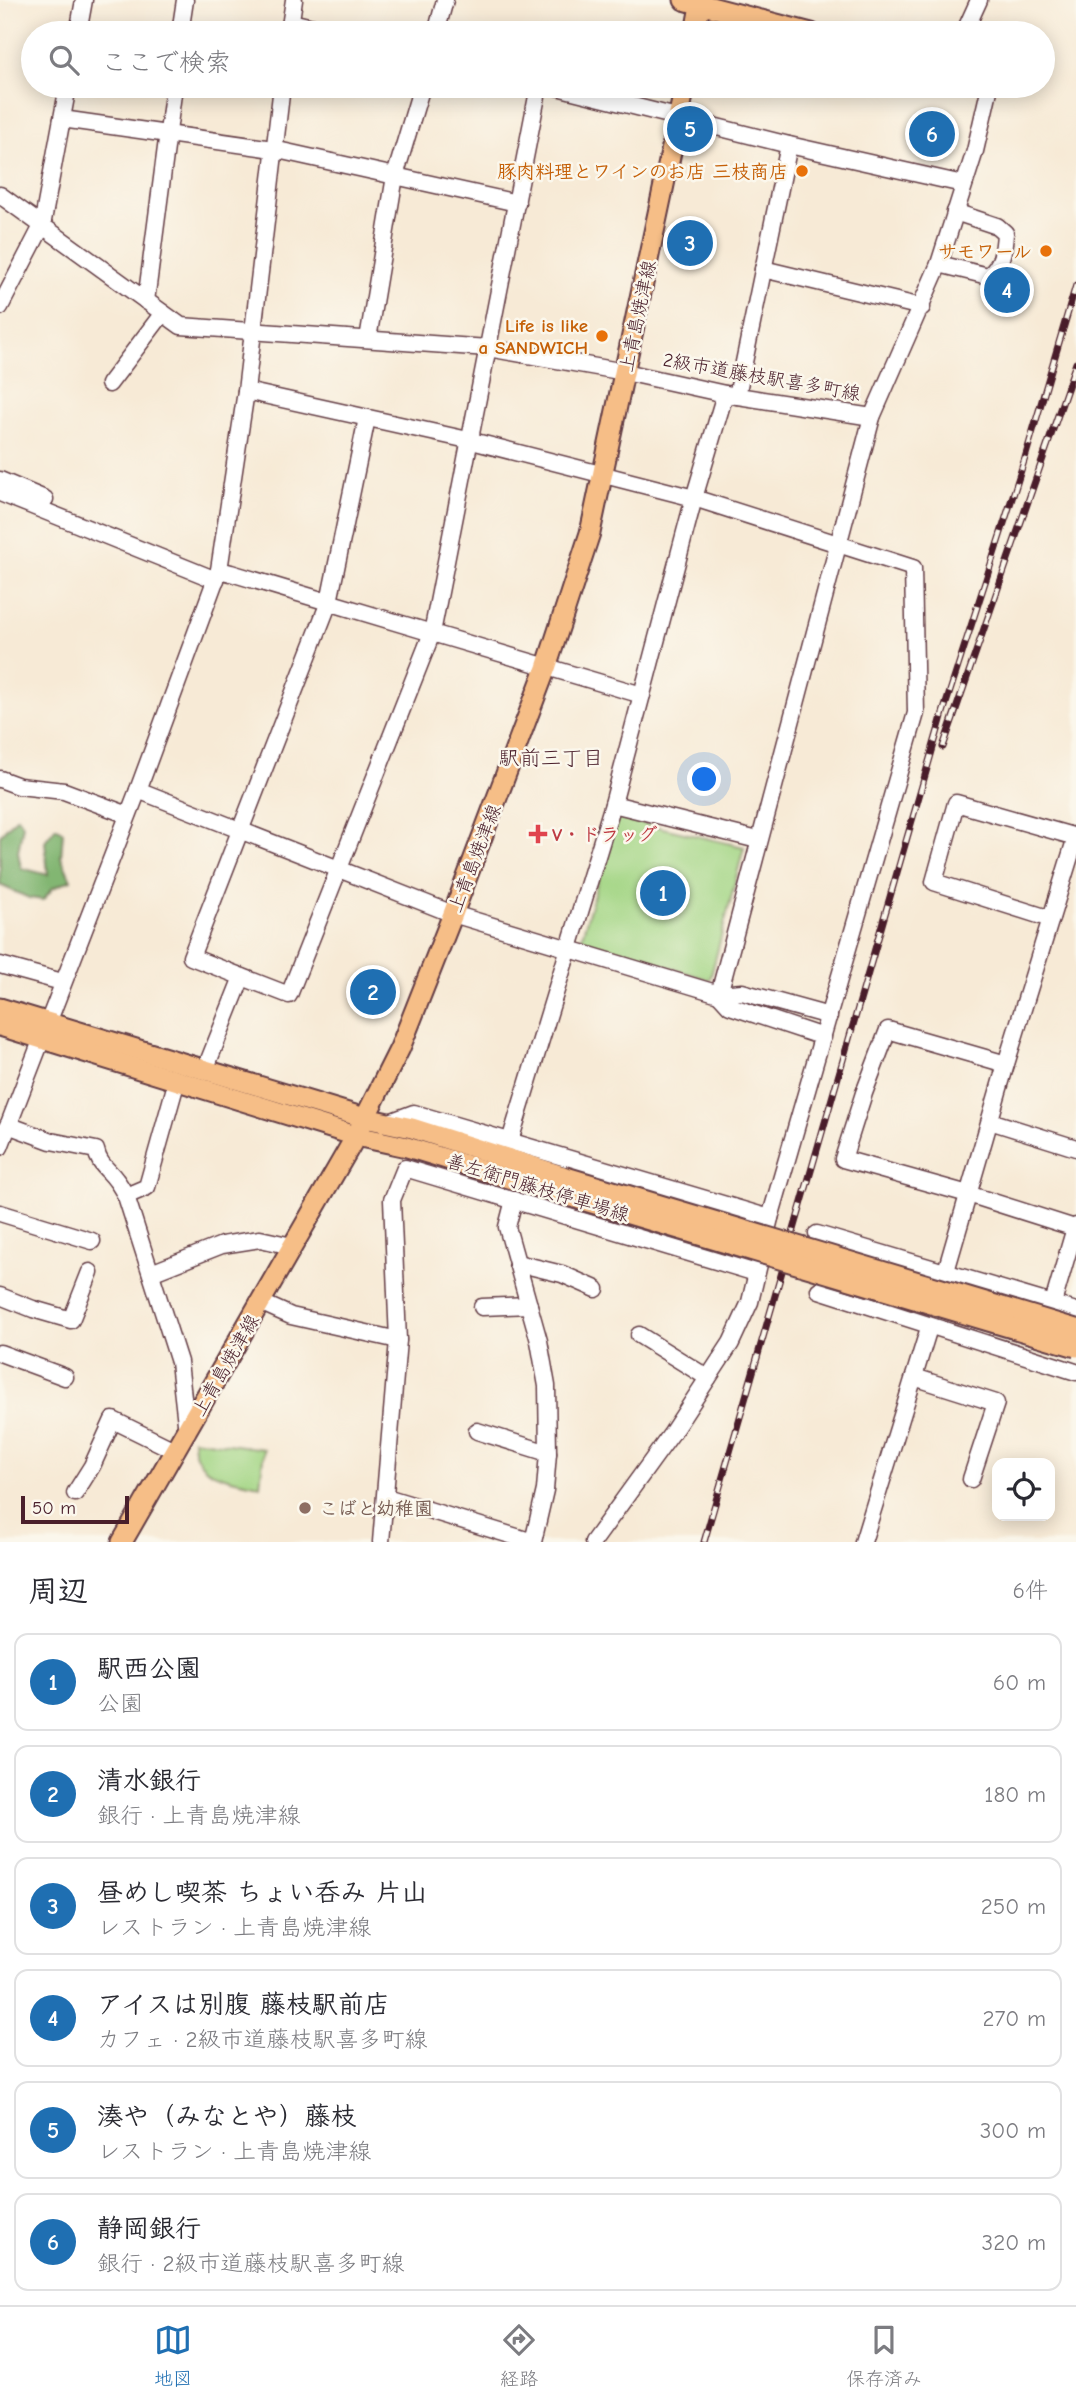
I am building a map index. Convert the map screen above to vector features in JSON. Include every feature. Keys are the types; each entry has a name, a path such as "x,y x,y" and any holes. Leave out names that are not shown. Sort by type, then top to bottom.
{"main road":[{"path":"695,21 695,1 768,21"},
{"name":"上青島焼津線","path":"122,1542 361,1127 400,1048 453,914 546,668 590,533 683,98"},
{"name":"善左衛門藤枝停車場線","path":"0,1009 44,1030 177,1080 361,1127 387,1123 412,1128 560,1185 1076,1347"},
{"name":"善左衛門藤枝停車場線","path":"0,1026 44,1030 205,1070 361,1127 407,1147 560,1185 1076,1329"}],"street":[{"path":"80,21 84,0"},
{"path":"182,21 185,0"},
{"path":"291,21 295,0"},
{"path":"439,21 444,0"},
{"path":"969,21 979,0"},
{"path":"0,307 43,226 66,98"},
{"path":"146,301 172,98"},
{"path":"0,1147 138,790 217,575 246,391 280,98"},
{"path":"368,340 396,176 419,98"},
{"path":"367,418 329,602 191,957 289,995 432,633 538,98"},
{"path":"604,98 789,145 963,184"},
{"name":"2級市道藤枝駅喜多町線","path":"0,195 181,326 488,348 625,372 731,395 872,417 939,264 975,151 987,98"},
{"path":"62,119 273,149 517,203"},
{"path":"510,1141 613,804 694,498 731,395 763,269 789,145"},
{"path":"939,264 988,276 998,267 1004,248 1005,233 997,226 955,212"},
{"path":"763,269 922,306"},
{"path":"109,384 163,313"},
{"path":"246,391 468,440 694,498 913,568 916,713 770,1217 750,1302 731,1343 672,1433 593,1542"},
{"path":"719,994 872,417"},
{"path":"0,480 45,499"},
{"path":"0,493 217,575 329,602 642,695"},
{"path":"0,779 19,786 64,791 128,815"},
{"path":"138,790 453,914 719,994 741,992 829,1016"},
{"path":"946,1271 1006,1063 1051,919 1076,837 956,803 934,882 1051,919"},
{"path":"613,804 758,840"},
{"path":"0,965 62,982"},
{"path":"205,1070 242,977"},
{"path":"719,994 730,1006 823,1037"},
{"path":"1006,1063 888,1030 843,1159 1075,1227 1053,1304"},
{"path":"126,1196 147,1187 177,1080"},
{"path":"387,1123 414,1113 770,1217"},
{"path":"990,1121 1076,1148"},
{"path":"8,1125 51,1141 96,1150 104,1169 116,1180 126,1196 179,1363 187,1432"},
{"path":"381,1542 398,1340 392,1200 405,1168 756,1273"},
{"path":"386,1497 533,1542 545,1490 548,1453 547,1387 539,1341 507,1227 514,1200"},
{"path":"0,1213 92,1241"},
{"path":"817,1234 1076,1311"},
{"path":"151,1273 222,1245 260,1239 292,1246"},
{"path":"517,1263 562,1274 596,1289"},
{"path":"0,1296 71,1320 90,1272"},
{"path":"819,1290 1076,1372"},
{"path":"260,1302 291,1316 398,1340"},
{"path":"482,1307 529,1305"},
{"path":"863,1542 928,1331"},
{"path":"639,1335 708,1378"},
{"path":"0,1353 65,1377"},
{"path":"915,1377 996,1403 971,1479"},
{"path":"75,1493 92,1466 113,1420 176,1451"},
{"path":"477,1431 548,1453"}],"green space":[{"path":"17,817 23,825 18,852 21,868 48,875 45,841 56,827 63,832 61,857 71,880 53,888 43,900 29,898 0,885 0,835"},
{"path":"616,817 744,847 710,980 581,940"},
{"path":"193,1439 264,1449 260,1485 226,1478 207,1469 199,1461"}],"railway":[{"path":"704,1542 943,713 1025,458 1076,285"},
{"path":"943,747 1076,363"}],"place":[{"name":"湊や（みなとや）藤枝","path":"690,129"},
{"name":"静岡銀行","path":"932,134"},
{"name":"豚肉料理とワインのお店 三枝商店","path":"802,171"},
{"name":"昼めし喫茶 ちょい呑み 片山","path":"690,243"},
{"name":"サモワール","path":"1046,251"},
{"name":"アイスは別腹 藤枝駅前店","path":"1007,290"},
{"name":"Life is like a SANDWICH","path":"602,336"},
{"name":"V・ドラッグ","path":"538,834"},
{"name":"駅西公園","path":"663,893"},
{"name":"清水銀行","path":"373,992"},
{"name":"こばと幼稚園","path":"305,1508"}],"district":[{"name":"駅前三丁目","path":"551,758"}]}
